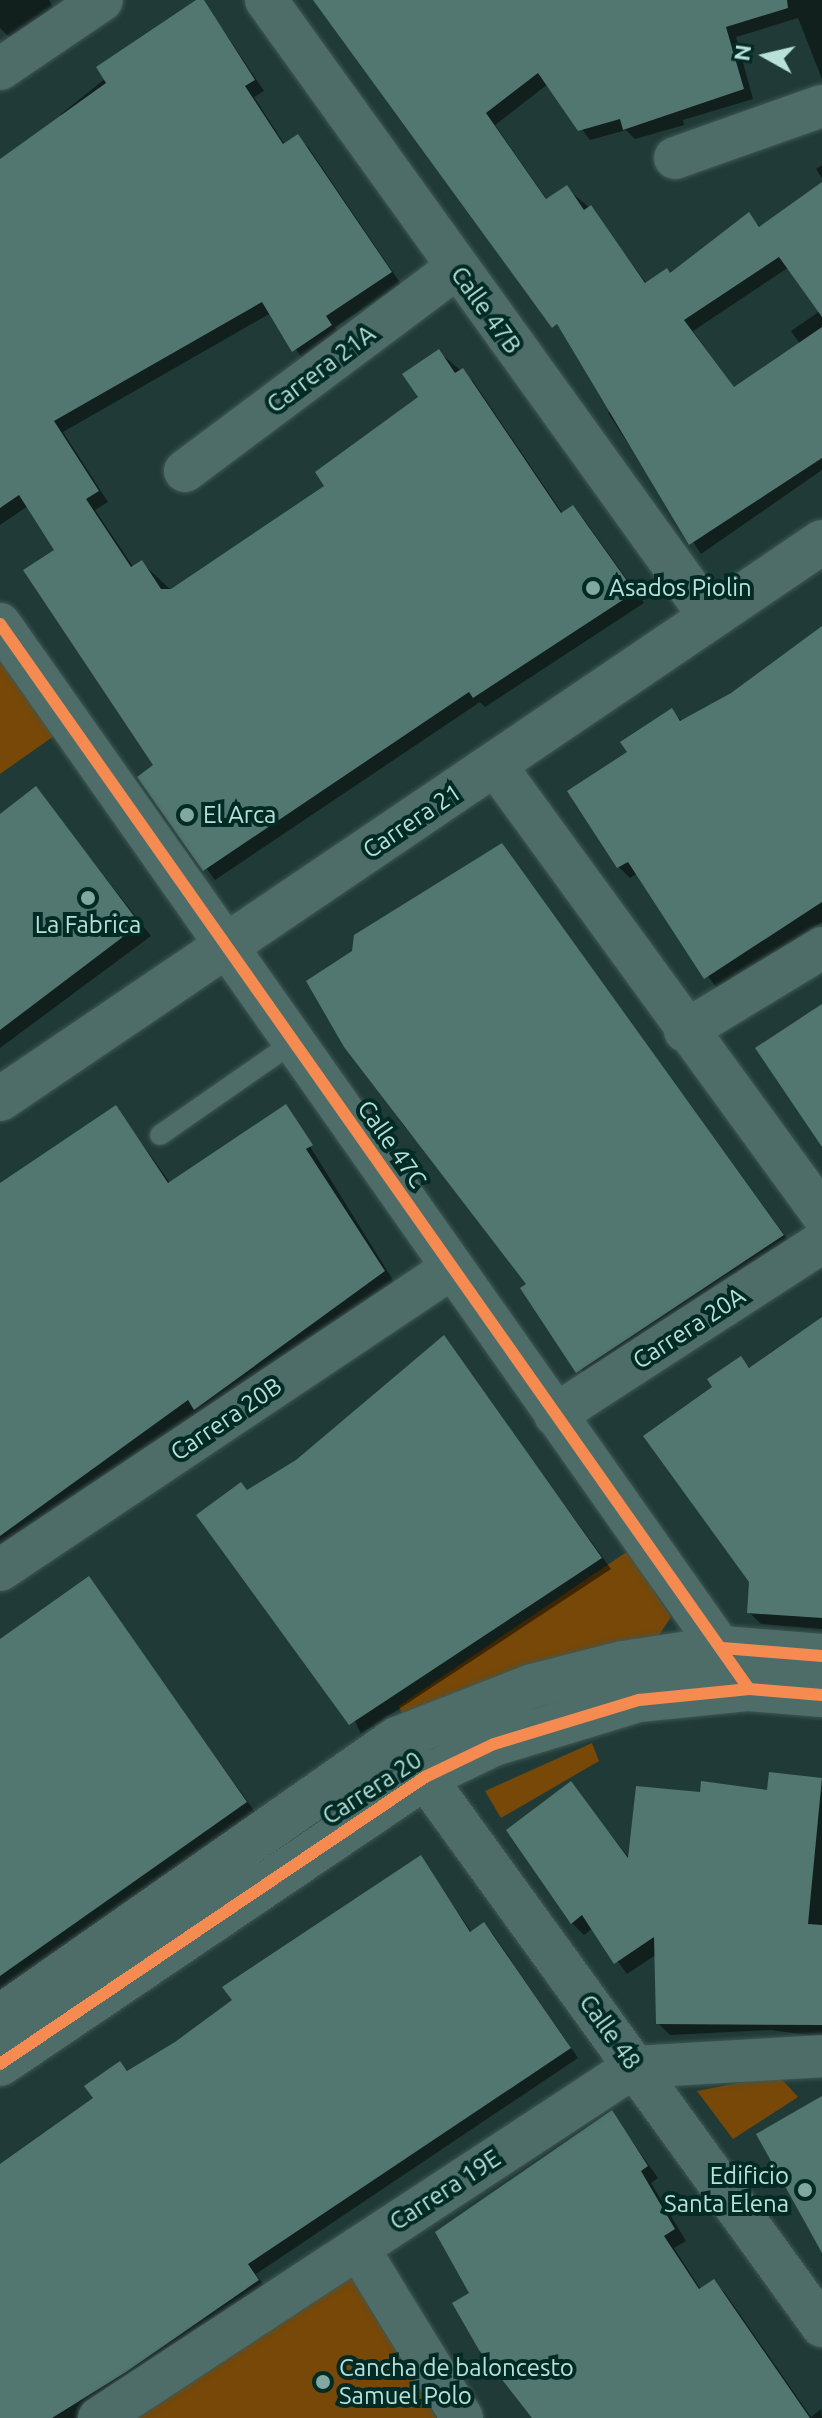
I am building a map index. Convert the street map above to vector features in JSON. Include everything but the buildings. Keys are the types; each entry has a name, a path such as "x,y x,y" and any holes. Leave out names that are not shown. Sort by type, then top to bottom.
{"street":[{"path":"0,69 102,0"},
{"name":"Calle 47B","path":"266,0 710,617"},
{"path":"675,158 822,106"},
{"name":"Carrera 21A","path":"185,471 456,268"},
{"name":"Carrera 21","path":"0,1099 822,542"},
{"name":"Calle 47C","path":"0,624 749,1689"},
{"path":"495,765 685,1031 822,1214"},
{"path":"685,1031 822,948"},
{"name":"Carrera 20A","path":"555,1415 822,1242"},
{"name":"Carrera 20B","path":"0,1570 452,1268"},
{"name":"Carrera 20","path":"0,2017 397,1739 532,1686 722,1648 822,1656"},
{"name":"Carrera 20","path":"0,2064 425,1777 560,1720 639,1700 749,1689 822,1695"},
{"name":"Calle 48","path":"397,1739 822,2326"},
{"name":"Carrera 19E","path":"99,2418 634,2067 822,2056"},
{"path":"358,2248 462,2418"}],"lane":[{"path":"160,1135 294,1042"}],"shaded area":[{"path":"0,658 54,736 0,774"},
{"path":"628,1551 671,1617 652,1646 405,1722 399,1706"},
{"path":"592,1743 599,1761 501,1818 485,1791"},
{"path":"778,2075 798,2097 733,2139 697,2091"},
{"path":"350,2269 436,2418 133,2418"}],"cycle path":[{"path":"0,624 749,1689"},
{"path":"722,1648 822,1656"},
{"path":"0,2064 425,1777 494,1744 639,1700 749,1689 822,1695"}],"place":[{"name":"Asados Piolin","path":"593,588"},
{"name":"El Arca","path":"187,815"},
{"name":"La Fabrica","path":"88,898"},
{"name":"Edificio Santa Elena","path":"805,2190"},
{"name":"Cancha de baloncesto Samuel Polo","path":"323,2382"}]}
